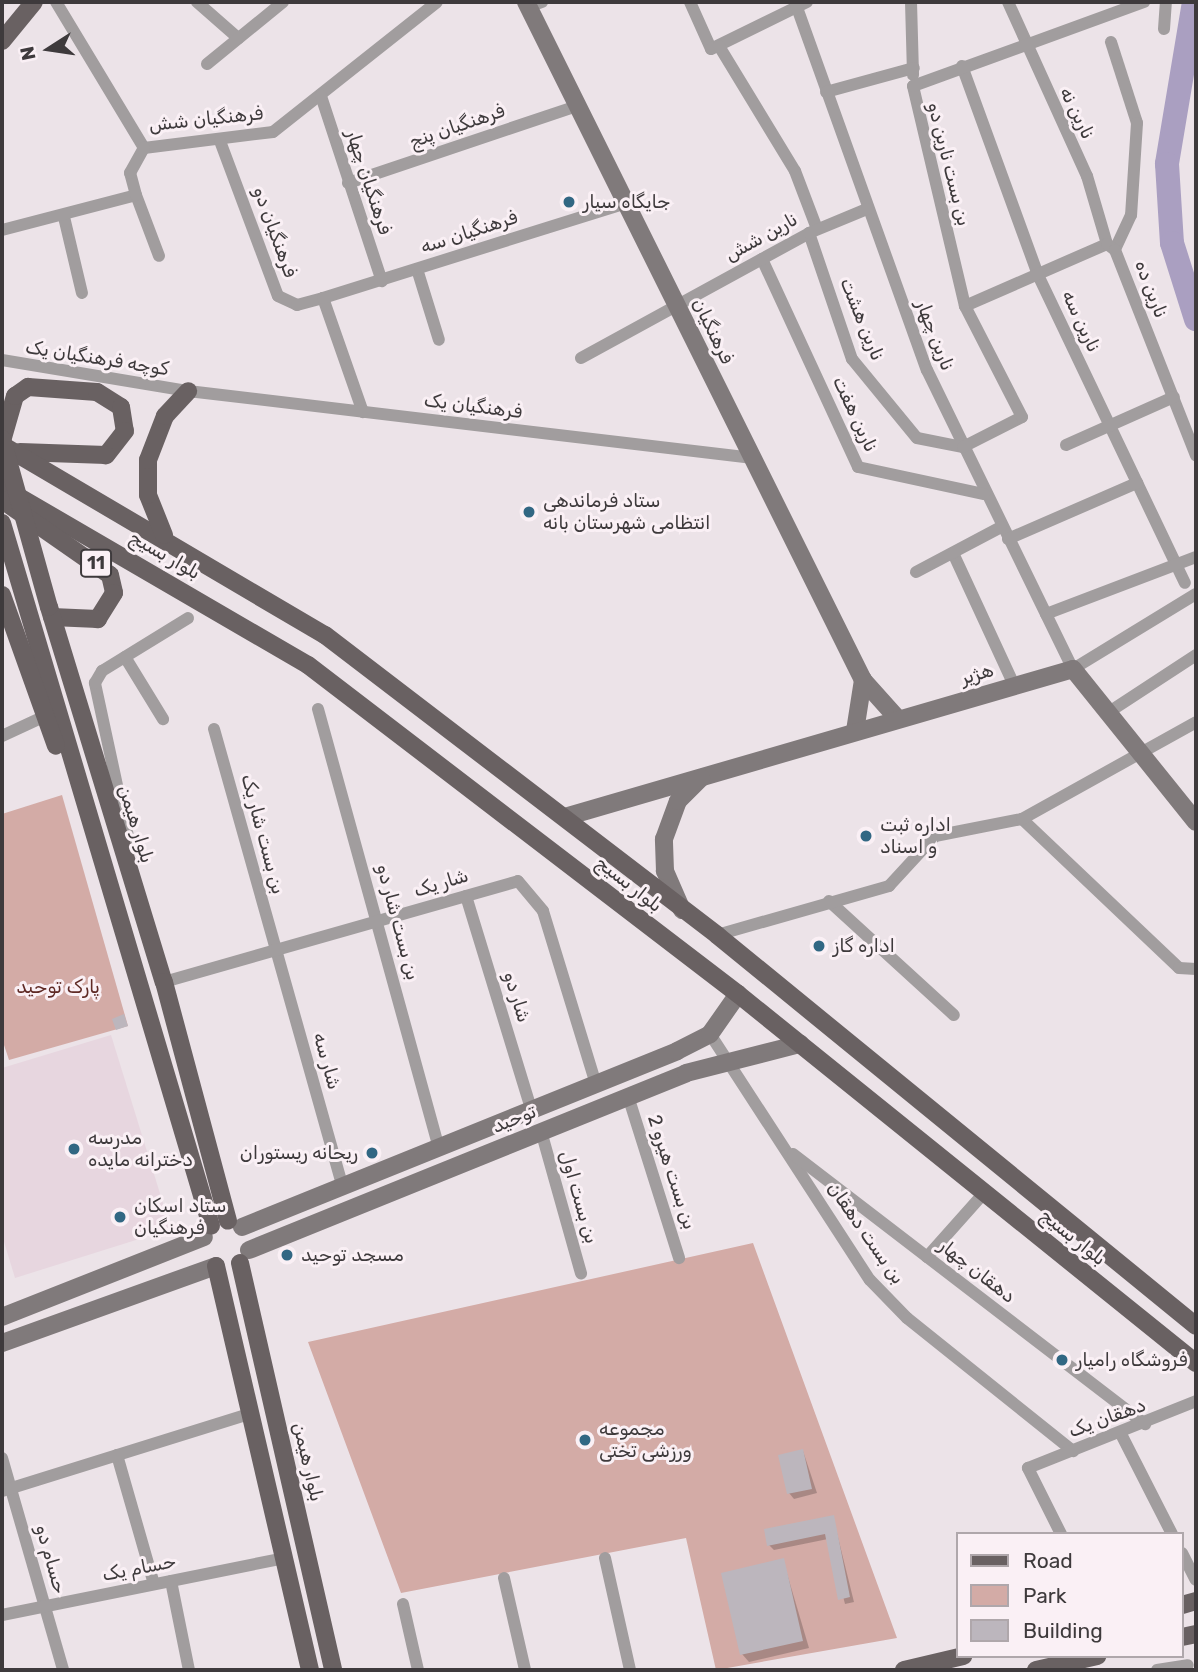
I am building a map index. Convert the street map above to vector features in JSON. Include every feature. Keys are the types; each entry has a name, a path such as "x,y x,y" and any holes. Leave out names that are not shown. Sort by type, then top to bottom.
{"main road":[{"path":"2,41 34,2"},
{"name":"فرهنگیان","path":"532,4 578,106 863,680 898,719"},
{"path":"28,387 97,392 121,407 125,430 106,455 5,444 15,396 28,387"},
{"path":"164,535 148,495 148,460 165,416 188,391"},
{"name":"بلوار بسیج","path":"5,444 164,535 325,635 717,935 1196,1326"},
{"name":"بلوار هیمن","path":"5,444 51,612 139,909 164,982 221,1228"},
{"name":"بلوار بسیج","path":"2,487 248,628 396,731 738,994 1196,1363"},
{"name":"11","path":"2,499 110,575 114,593 98,619 51,612"},
{"path":"2,523 82,796 221,1228 245,1257"},
{"path":"2,595 45,716 82,796"},
{"path":"1073,668 1196,822"},
{"name":"هژیر","path":"565,817 1073,668"},
{"path":"855,732 863,680"},
{"path":"396,731 416,706"},
{"name":"هژیر","path":"682,910 665,872 664,839 677,801 704,775"},
{"path":"710,1034 738,994"},
{"name":"توحید","path":"2,1317 221,1228 278,1213 342,1184 596,1084 710,1034"},
{"name":"توحید","path":"216,1266 245,1257 287,1233 628,1096 727,1060 800,1044"},
{"path":"278,1213 287,1233"},
{"path":"221,1228 204,1251 216,1266 310,1670"},
{"name":"بلوار هیمن","path":"245,1257 275,1408 333,1670"},
{"path":"2,1343 216,1266"},
{"path":"252,1413 275,1408"},
{"path":"284,1558 307,1552"},
{"path":"904,1670 956,1658"},
{"path":"1036,1670 1088,1658"}],"street":[{"name":"فرهنگیان شش","path":"56,2 144,148 220,141 273,132 437,2"},
{"path":"197,2 238,38"},
{"path":"207,64 283,2"},
{"name":"نارین هشت","path":"690,2 715,47 795,171 852,359 877,396 917,438 963,447"},
{"path":"911,2 913,86"},
{"name":"نارین نه","path":"1008,2 1087,176 1111,247"},
{"name":"بن بست نارین دو","path":"963,447 1022,417 965,306 913,86 1114,5 1144,2"},
{"path":"1164,29 1166,2"},
{"path":"715,47 800,4"},
{"name":"نارین چهار","path":"800,4 826,92 867,209 963,447 984,494 1073,668"},
{"path":"965,306 1111,247 1131,215 1137,123 1111,42"},
{"name":"نارین سه","path":"962,66 1038,275 1185,583"},
{"path":"826,92 914,68"},
{"name":"فرهنگیان چهار","path":"321,96 382,281"},
{"name":"فرهنگیان پنج","path":"348,183 578,106"},
{"name":"فرهنگیان دو","path":"220,141 278,296 298,305 323,298"},
{"path":"144,148 130,173 159,256"},
{"path":"2,230 64,217 136,195"},
{"name":"فرهنگیان سه","path":"323,298 626,203"},
{"name":"نارین شش","path":"580,358 813,231 867,209"},
{"path":"64,217 82,293"},
{"name":"نارین ده","path":"1111,247 1196,456"},
{"name":"نارین هفت","path":"762,259 858,467 984,494"},
{"path":"417,269 439,340"},
{"path":"323,298 363,412"},
{"name":"کوچه فرهنگیان یک","path":"2,360 188,391"},
{"name":"فرهنگیان یک","path":"188,391 753,458"},
{"path":"1066,444 1174,397"},
{"path":"1008,539 1137,483"},
{"path":"916,572 1001,527"},
{"path":"953,553 1014,685"},
{"path":"1046,614 1175,562 1196,557"},
{"path":"1073,668 1196,594"},
{"path":"139,909 94,700 102,671 188,618"},
{"path":"1108,712 1196,655"},
{"path":"125,657 163,719"},
{"name":"بن بست شار دو","path":"318,709 439,1146"},
{"path":"2,736 45,716"},
{"path":"717,935 889,886 936,836 1022,819 1144,756 1196,722"},
{"name":"بن بست شار یک","path":"214,729 274,949"},
{"path":"1022,819 1179,968 1196,969"},
{"name":"شار یک","path":"164,982 518,881 543,911 596,1084"},
{"name":"شار دو","path":"466,896 531,1109"},
{"path":"829,901 954,1015"},
{"name":"شار سه","path":"274,949 342,1184"},
{"name":"بن بست دهقان","path":"710,1034 887,1298 1073,1451"},
{"name":"بن بست هیرو 2","path":"628,1096 679,1258"},
{"name":"بن بست اول","path":"541,1131 580,1273"},
{"name":"دهقان چهار","path":"785,1148 1145,1424"},
{"path":"927,1257 985,1193"},
{"name":"دهقان یک","path":"1060,1532 1028,1468 1145,1424 1196,1401"},
{"path":"6,1490 252,1413"},
{"path":"1119,1432 1171,1532"},
{"path":"117,1455 154,1584"},
{"name":"حسام دو","path":"2,1458 6,1490 45,1606 63,1670"},
{"path":"1184,1557 1196,1580"},
{"name":"حسام یک","path":"2,1615 284,1558"},
{"path":"605,1558 630,1670"},
{"path":"504,1578 525,1670"},
{"path":"171,1581 189,1670"},
{"path":"403,1604 418,1670"},
{"path":"1157,1670 1188,1665"}],"shaded area":[{"name":"مدرسه دخترانه مایده","path":"111,1035 171,1229 15,1278 2,1235 2,1068"}],"green space":[{"name":"پارک توحید","path":"62,795 128,1026 9,1060 2,1039 2,814"},
{"name":"مجموعه ورزشی تختی","path":"753,1243 897,1638 716,1670 686,1538 401,1593 308,1342"}],"building":[{"path":"124,1014 128,1026 116,1030 112,1019"},
{"path":"803,1449 812,1489 787,1494 778,1455"},
{"path":"834,1515 850,1597 838,1600 825,1534 767,1546 764,1529"},
{"path":"784,1558 803,1641 740,1655 721,1573"}],"waterway":[{"path":"1194,2 1167,164 1172,243 1196,319"}],"place":[{"name":"جایگاه سیار","path":"569,202"},
{"name":"ستاد فرماندهی انتظامی شهرستان بانه","path":"529,512"},
{"name":"اداره ثبت و اسناد","path":"866,836"},
{"name":"اداره گاز","path":"819,946"},
{"name":"مدرسه دخترانه مایده","path":"74,1149"},
{"name":"ریحانە ریستوران","path":"372,1153"},
{"name":"ستاد اسکان فرهنگیان","path":"120,1217"},
{"name":"مسجد توحید","path":"287,1255"},
{"name":"فروشگاه رامیار","path":"1062,1360"},
{"name":"مجموعه ورزشی تختی","path":"585,1440"}]}
